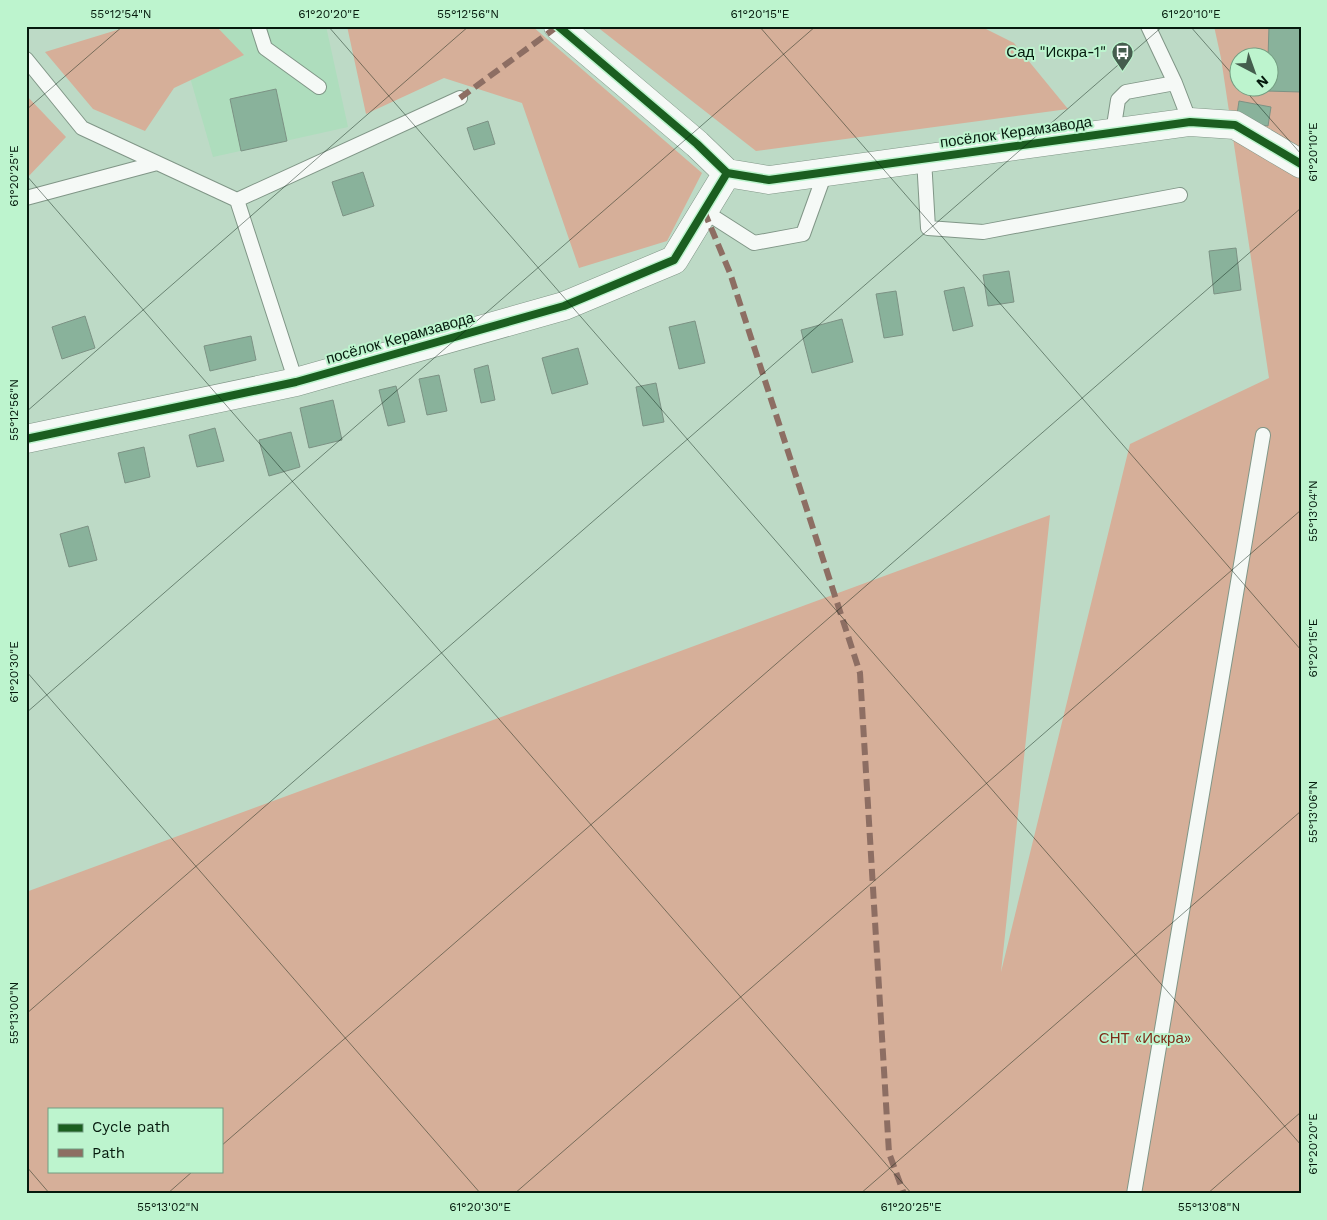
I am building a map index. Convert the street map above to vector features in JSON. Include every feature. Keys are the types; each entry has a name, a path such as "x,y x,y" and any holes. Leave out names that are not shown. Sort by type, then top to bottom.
{"street":[{"path":"558,26 697,144 727,173"},
{"name":"посёлок Керамзавода","path":"26,439 296,382 564,306 674,260 727,173 769,180 1190,122 1235,125 1301,164"}],"lane":[{"path":"258,26 265,48 319,87"},
{"path":"1148,26 1175,83 1190,122"},
{"path":"26,59 82,128 237,200 296,382"},
{"path":"1113,132 1118,100 1126,92 1175,83"},
{"path":"237,200 460,98"},
{"path":"924,159 928,228 984,232 1180,195"},
{"path":"26,198 157,163"},
{"path":"704,210 754,243 803,234 825,172"},
{"path":"1134,1194 1263,435"}],"shaded area":[{"path":"242,26 326,26 348,127 213,157 178,36"}],"green space":[{"path":"130,26 216,26 244,55 174,88 145,131 93,109 45,52"},
{"path":"347,26 532,26 702,173 667,241 579,268 522,103 444,78 366,114"},
{"path":"596,26 980,26 1014,43 1068,109 756,151"},
{"name":"СНТ «Искра»","path":"1214,26 1301,26 1301,1194 26,1194 26,892 1050,515 1001,972 1130,444 1269,378 1221,58"},
{"path":"26,95 66,137 26,179"}],"building":[{"path":"1269,26 1301,26 1301,92 1280,91 1280,48 1268,48"},
{"path":"276,89 287,141 241,151 230,99"},
{"path":"1239,101 1271,107 1268,126 1236,121"},
{"path":"488,121 495,144 474,150 467,128"},
{"path":"363,172 374,206 343,216 332,182"},
{"path":"1236,248 1241,290 1214,294 1209,251"},
{"path":"1009,271 1014,302 988,306 983,275"},
{"path":"964,287 973,326 953,331 944,291"},
{"path":"896,291 903,335 884,338 876,294"},
{"path":"85,316 95,348 62,359 52,327"},
{"path":"842,319 853,362 812,373 801,330"},
{"path":"695,321 705,363 679,369 669,327"},
{"path":"251,336 256,360 210,371 204,346"},
{"path":"578,348 588,384 552,394 542,358"},
{"path":"488,365 495,400 481,403 474,369"},
{"path":"439,375 447,411 427,415 419,379"},
{"path":"656,383 664,422 643,426 636,387"},
{"path":"396,386 405,422 388,426 379,390"},
{"path":"333,400 342,440 309,448 300,408"},
{"path":"215,428 224,461 197,467 189,435"},
{"path":"291,432 300,467 269,476 259,440"},
{"path":"144,447 150,477 125,483 118,453"},
{"path":"88,526 97,560 69,567 60,534"}],"marked path":[{"path":"460,98 558,26"},
{"path":"704,211 730,273 860,673 889,1153 904,1194"}],"cycle path":[{"path":"558,26 697,144 727,173 769,180 1190,122 1235,125 1301,164"},
{"path":"26,439 296,382 564,306 674,260 727,173"}],"place":[{"name":"Сад \"Искра-1\"","path":"1122,71"}]}
